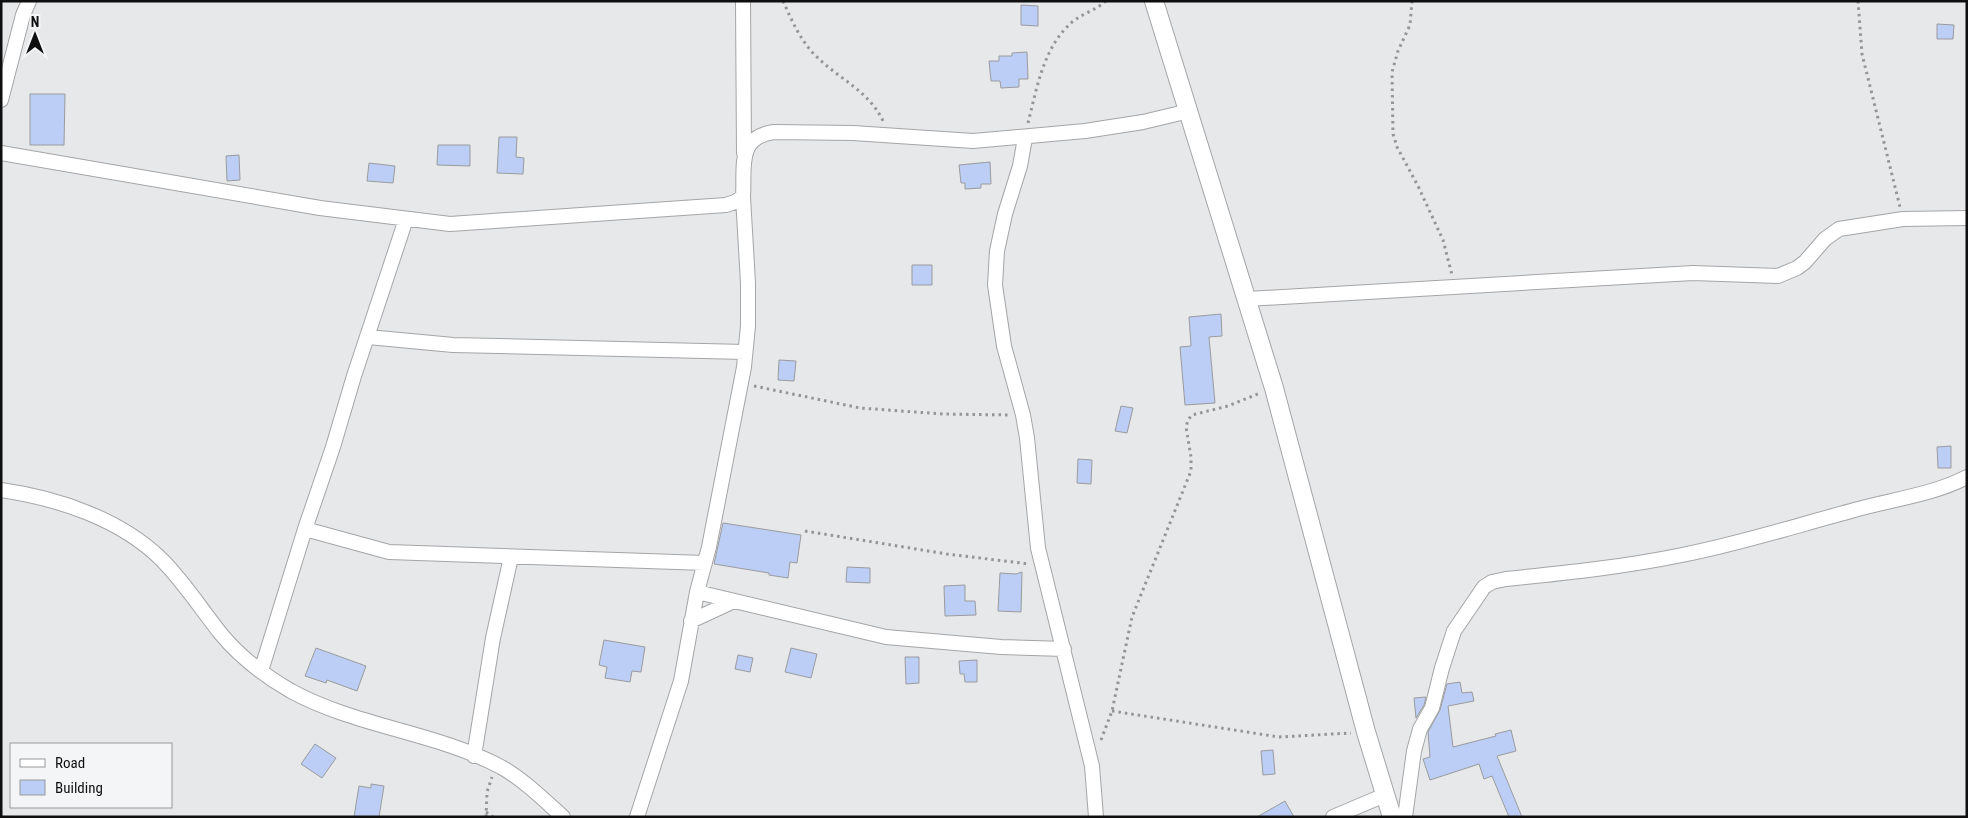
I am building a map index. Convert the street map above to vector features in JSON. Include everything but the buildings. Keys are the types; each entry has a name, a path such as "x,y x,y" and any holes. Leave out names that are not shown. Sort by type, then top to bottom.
{"street":[{"path":"1,100 23,15 29,1"},
{"path":"637,817 681,680 697,592 705,563 741,383 748,326 748,282 743,197 743,1"},
{"path":"1154,1 1274,388 1366,732 1392,817"},
{"path":"744,153 761,134 774,132 889,135 973,141 1025,138 1085,131 1143,122 1189,111"},
{"path":"1025,138 1020,166 996,251 996,285 1004,346 1022,415 1031,469 1032,504 1042,565 1092,766 1096,817"},
{"path":"1,153 320,208 450,224 726,205 743,197"},
{"path":"1247,299 1693,273 1778,276 1797,268 1805,262 1825,239 1839,230 1903,219 1967,218"},
{"path":"261,671 406,219"},
{"path":"368,337 453,346 745,352"},
{"path":"1405,817 1414,751 1420,729 1432,708 1454,631 1484,587 1492,582 1618,566 1716,548 1870,505 1952,485 1967,477"},
{"path":"1,490 27,494 60,503 108,522 136,539 161,560 222,635 242,655 261,671 291,690 321,705 474,756 500,767 518,778 563,817"},
{"path":"305,529 389,552 705,563"},
{"path":"474,756 493,638 511,557"},
{"path":"697,592 886,637 1001,647 1064,649"},
{"path":"691,622 734,601"},
{"path":"1333,817 1385,795"}],"path":[{"path":"783,1 800,38 815,56 872,103 889,135"},
{"path":"1025,138 1047,56 1059,35 1084,13 1100,6 1106,1"},
{"path":"1412,1 1410,25 1398,50 1392,72 1393,134 1396,147 1418,186 1442,240 1455,288"},
{"path":"1858,1 1862,54 1903,219"},
{"path":"741,383 860,408 943,414 1022,415"},
{"path":"1092,766 1112,711 1132,617 1191,471 1191,457 1186,427 1188,420 1192,416 1228,406 1274,388"},
{"path":"805,531 947,554 1042,565"},
{"path":"1112,711 1279,737 1366,732"},
{"path":"486,817 490,781 500,767"},
{"path":"486,811 493,817"}]}
